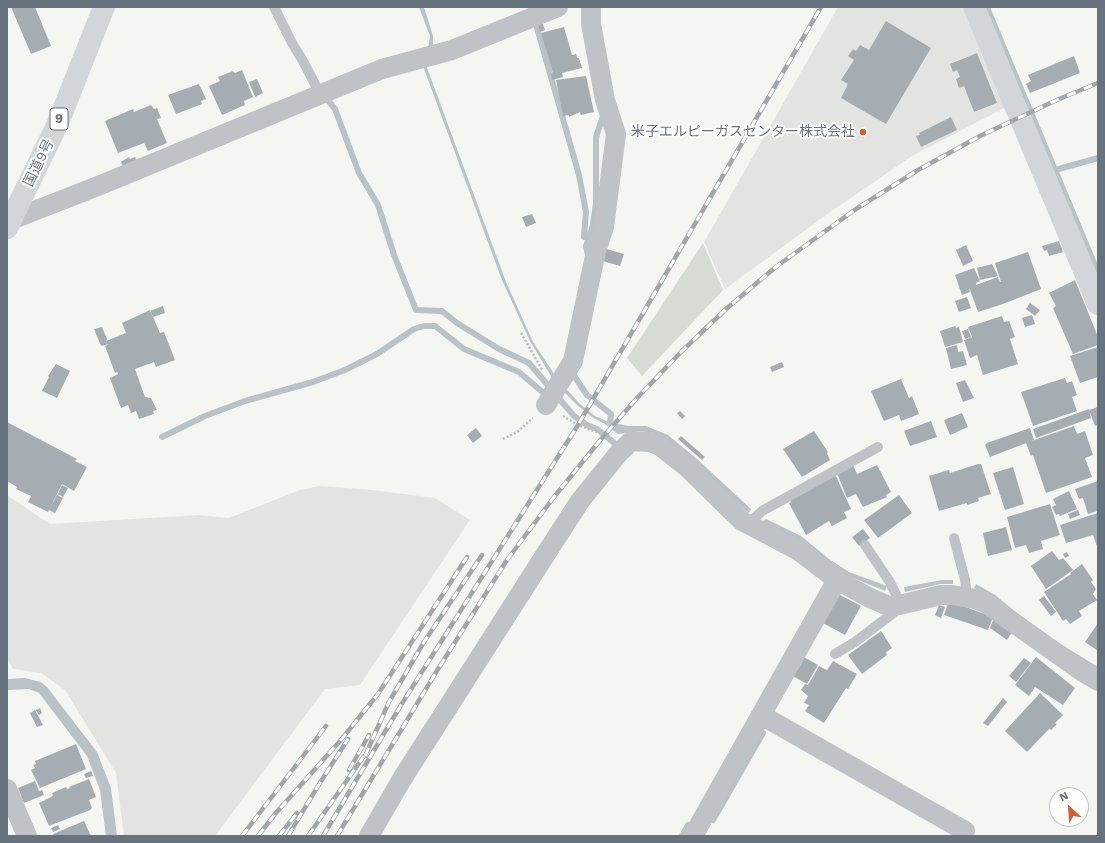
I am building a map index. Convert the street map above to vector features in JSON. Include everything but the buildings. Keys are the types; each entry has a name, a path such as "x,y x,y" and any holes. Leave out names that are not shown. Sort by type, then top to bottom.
{"main road":[{"name":"国道9号","path":"9,224 58,123 104,7"},
{"path":"974,7 1098,304"}],"street":[{"path":"9,224 382,69 452,50 558,7"},
{"path":"546,405 573,361 596,252 604,227 616,134 605,100 591,24 591,7"},
{"path":"369,836 402,778 580,501 618,454 629,443 636,440 650,442 660,446 689,469 742,521 809,558 837,580 891,607 942,595 964,596 987,604 1098,681"},
{"path":"693,836 837,580"},
{"path":"760,715 965,831"},
{"path":"7,789 27,836"}],"lane":[{"path":"274,7 320,94"},
{"path":"748,524 762,511 878,447"},
{"path":"954,538 965,580 966,588 964,596"},
{"path":"835,654 855,642 892,614 901,605 890,582 865,546"}],"path":[{"path":"521,333 543,371 557,388"},
{"path":"503,439 528,424 546,405 578,425 629,443"}],"shaded area":[{"path":"419,7 423,7 425,10 433,36 433,47 428,49 430,36"},
{"name":"米子エルピーガスセンター株式会社","path":"838,7 962,7 1006,107 912,156 833,210 725,289 704,242"},
{"path":"982,7 990,7 1098,265 1098,282"},
{"path":"426,65 506,282 533,342 558,380 580,404 595,416 609,422 629,426 646,426 668,435 697,459 751,509 749,513 654,433 639,431 618,434 577,405 555,383 530,341 502,280 423,66"},
{"path":"703,243 723,290 642,376 627,358"},
{"path":"320,486 372,490 435,498 470,520 360,685 325,689 215,836 124,836 116,773 65,690 41,673 13,669 7,658 7,495 50,524 199,515 229,518 300,490"},
{"path":"766,519 801,536 829,559 849,572 887,586 885,591 846,575 761,522"},
{"path":"942,580 953,580 953,584 941,584 905,592 904,587"},
{"path":"976,584 995,595 1038,630 1098,667 1098,672 991,598 974,588"},
{"path":"25,678 41,682 47,687 97,752 111,788 117,836 106,836 100,790 87,756 39,693 29,689 7,690 7,679"}],"waterway":[{"path":"531,7 579,175 586,212 584,237 589,238 586,246 588,255"},
{"path":"326,98 335,109 359,173 378,205 394,255 416,310 442,311 457,323 499,349 529,363 574,416 587,425 597,429 618,446 617,448"},
{"path":"589,238 593,225 596,203 596,137 604,113"},
{"path":"1055,170 1098,158"},
{"path":"162,437 205,416 245,401 313,382 345,370 377,354 414,329 424,326 435,326 464,349 519,372 546,395"},
{"path":"571,371 587,395 611,414 610,424"},
{"path":"713,820 763,733"},
{"path":"682,836 688,825"}],"railway":[{"path":"323,836 401,705 578,425 821,7"},
{"path":"337,836 438,669 507,560 554,497 602,438 638,397 681,352 726,309 777,266 856,209 918,170 982,135 1059,99 1098,83"},
{"path":"365,756 389,702 424,642 482,555"},
{"path":"258,836 275,814 340,741 378,694 467,557"},
{"path":"242,836 326,726"},
{"path":"349,770 369,735"},
{"path":"288,836 348,739"},
{"path":"308,836 364,756"},
{"path":"279,836 297,813"}],"place":[{"name":"米子エルピーガスセンター株式会社","path":"863,132"}]}
